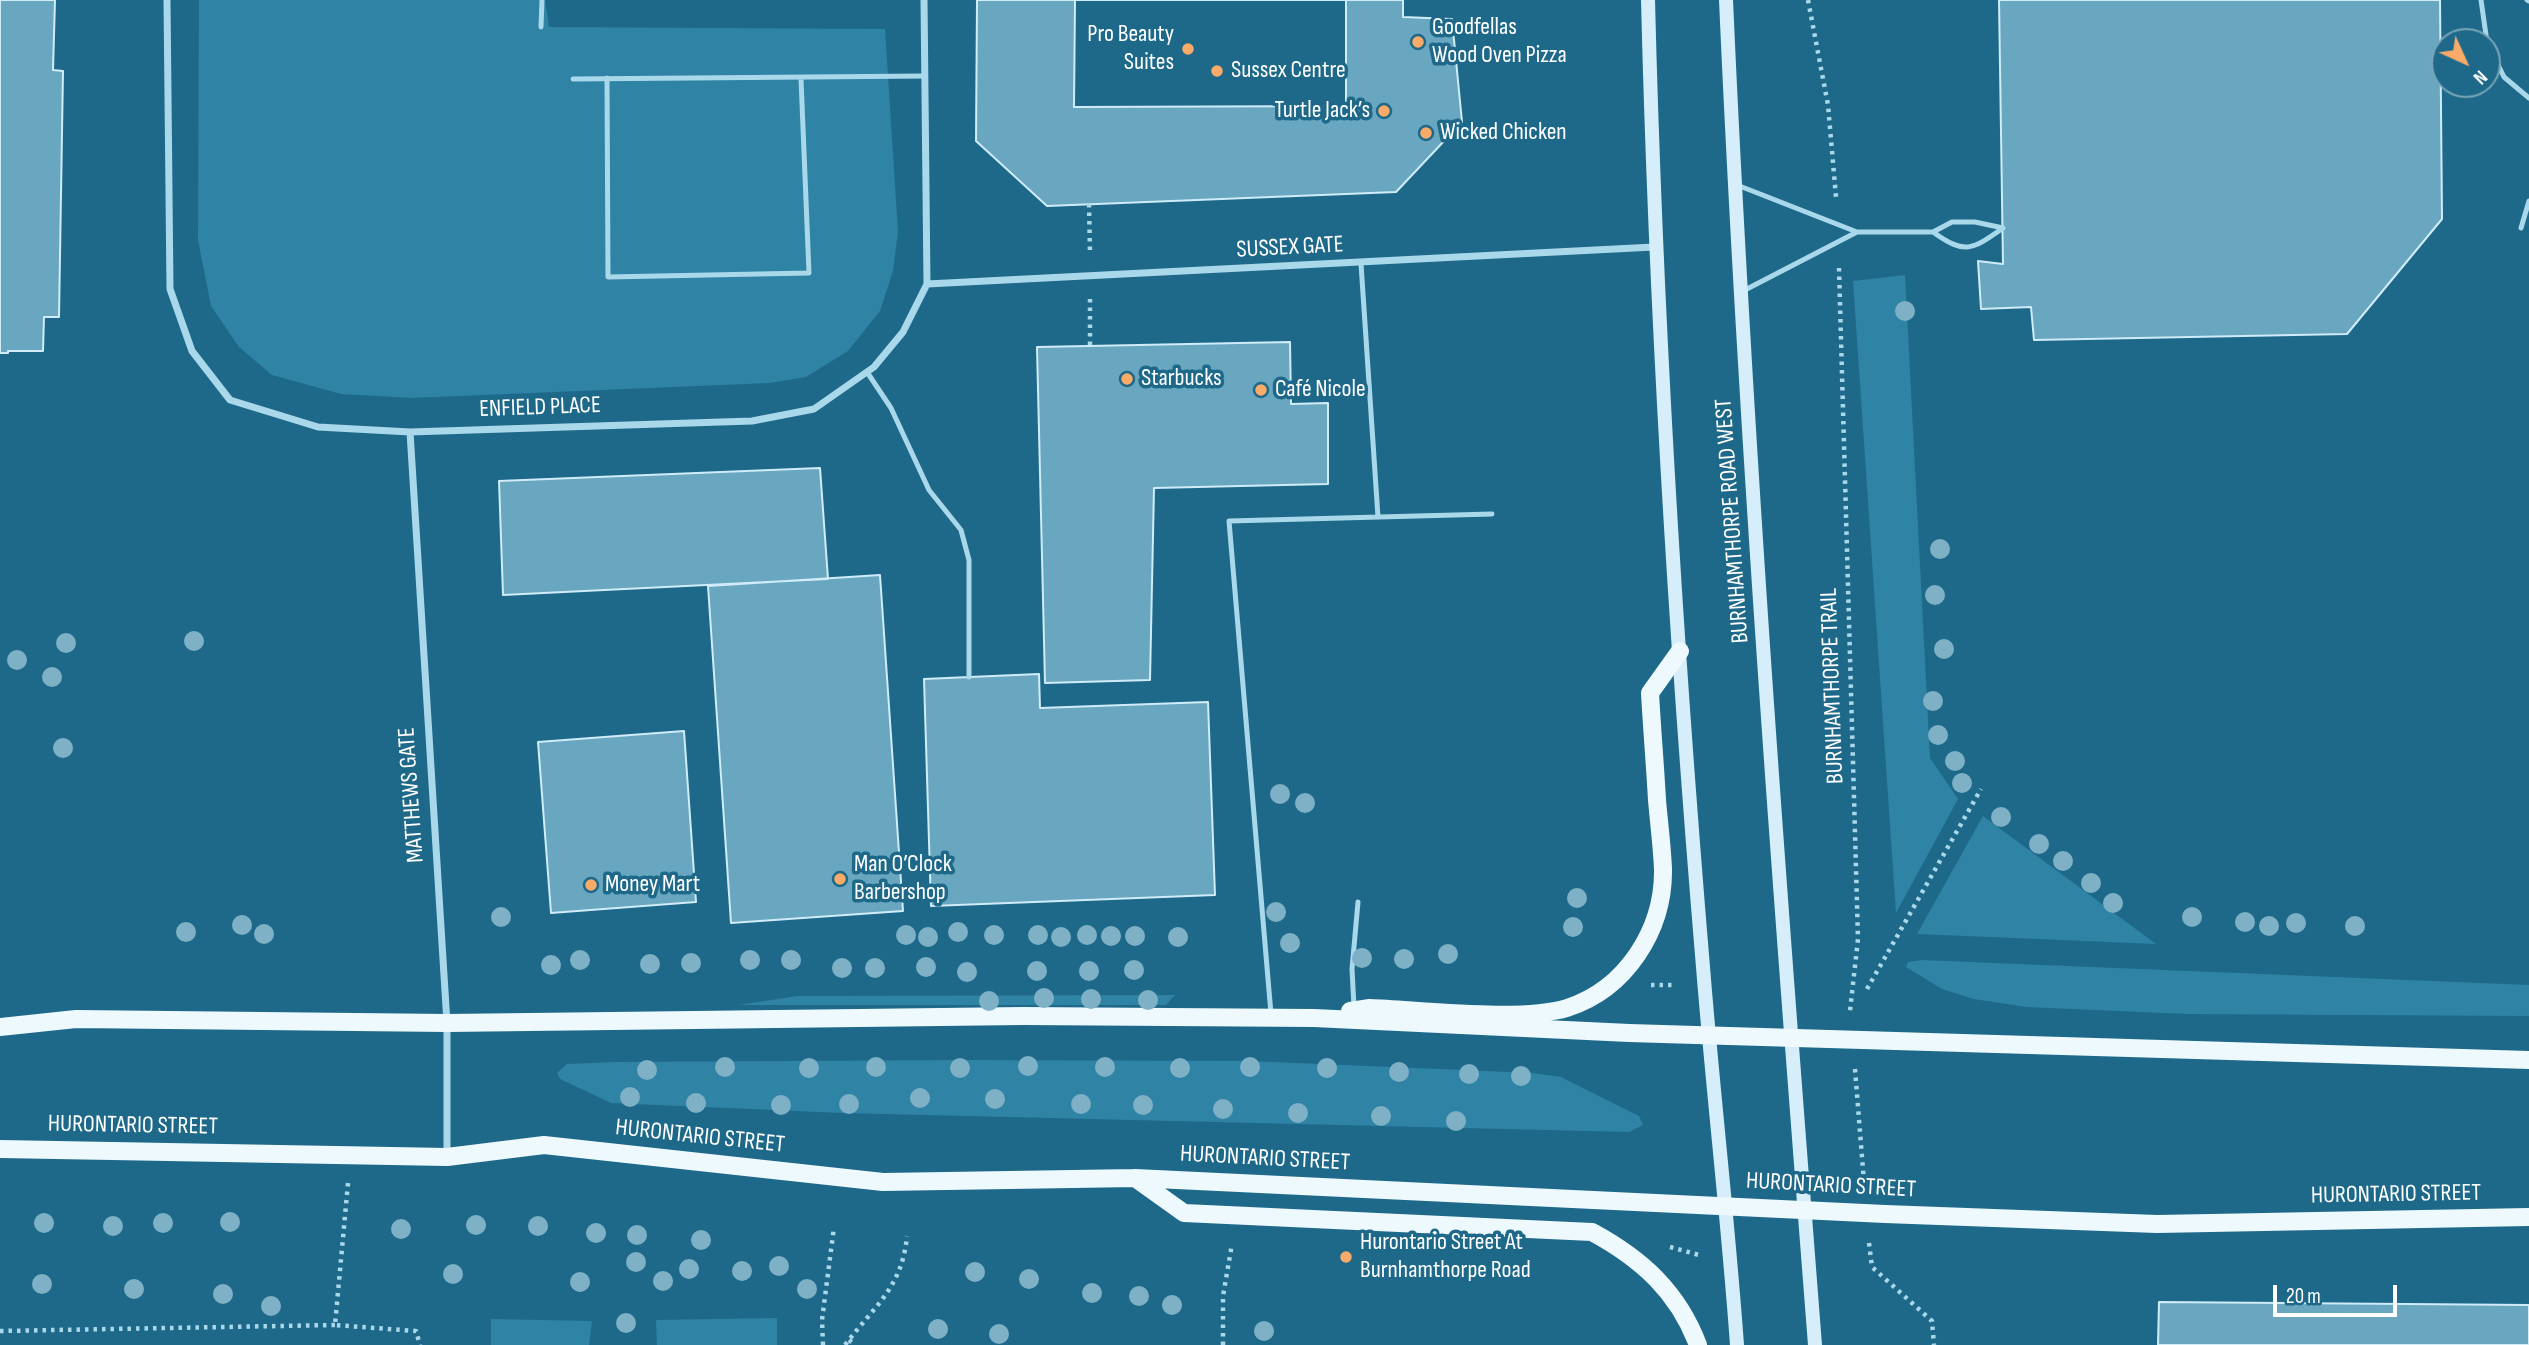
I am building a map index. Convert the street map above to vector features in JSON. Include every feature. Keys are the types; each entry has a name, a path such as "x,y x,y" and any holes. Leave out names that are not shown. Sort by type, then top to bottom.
{"main road":[{"path":"1648,0 1654,247 1680,652 1709,1035 1737,1345"},
{"name":"BURNHAMTHORPE ROAD WEST","path":"1726,0 1734,184 1791,1038 1815,1345"},
{"path":"1314,1018 1370,1008 1517,1014 1566,1008 1605,991 1627,969 1646,942 1654,921 1663,871 1650,693 1680,652"},
{"path":"0,1027 76,1019 447,1023 996,1016 1271,1017 1791,1038 2529,1060"},
{"name":"HURONTARIO STREET","path":"0,1149 447,1157 544,1145 883,1182 1135,1178 2157,1224 2529,1217"},
{"path":"1135,1178 1184,1213 1592,1232 1626,1250 1665,1286 1687,1316 1698,1345"}],"street":[{"name":"ENFIELD PLACE","path":"167,0 170,289 192,351 230,400 318,427 410,432 752,421 814,409 867,372 903,332 927,284 924,0"},
{"name":"SUSSEX GATE","path":"927,284 1654,247"},
{"name":"MATTHEWS GATE","path":"410,432 447,1023 447,1157"}],"lane":[{"path":"541,27 542,0"},
{"path":"2481,0 2485,28"},
{"path":"2501,71 2504,77 2529,98"},
{"path":"573,79 925,76"},
{"path":"607,78 608,277 691,278 810,273 801,79"},
{"path":"1734,184 1857,232 1933,232 1952,222 1975,222 2003,228 1976,247 1967,248 1955,248 1933,232"},
{"path":"2529,201 2521,228 2529,224"},
{"path":"1742,290 1857,232"},
{"path":"1361,264 1378,517"},
{"path":"867,372 891,408 929,490 961,530 969,560 969,677"},
{"path":"1271,1017 1229,521 1492,514"},
{"path":"1355,1011 1352,969 1358,902"}],"path":[{"path":"1808,0 1829,105 1838,223"},
{"name":"BURNHAMTHORPE TRAIL","path":"1838,241 1858,939 1850,1013 1867,1213 1872,1267 1932,1321 1934,1345"},
{"path":"1867,989 1981,789"},
{"path":"1646,985 1675,985"},
{"path":"335,1325 348,1182"},
{"path":"823,1345 822,1320 834,1227"},
{"path":"845,1345 895,1284 907,1236"},
{"path":"1223,1345 1223,1296 1233,1240"},
{"path":"1664,1246 1699,1255"},
{"path":"0,1331 335,1325 416,1331 419,1345"},
{"path":"849,1340 855,1345"}],"shaded area":[{"path":"199,0 545,0 549,27 885,29 898,232 893,271 880,311 848,351 806,377 770,383 412,398 341,394 272,375 239,347 211,306 198,240"},
{"path":"1905,275 1930,758 1958,799 1896,913 1853,281"},
{"path":"1983,816 2156,944 1917,934"},
{"path":"1922,960 2529,985 2529,1016 2186,1014 2026,1007 1974,999 1942,989 1906,967 1908,962"},
{"path":"1175,995 1166,1005 739,1005 797,996"},
{"path":"1248,1061 1533,1073 1561,1077 1639,1116 1643,1125 1629,1132 842,1113 611,1103 560,1079 557,1073 567,1064 615,1062"},
{"path":"777,1318 777,1345 657,1345 656,1320"},
{"path":"491,1319 592,1321 589,1345 491,1345"}],"building":[{"path":"0,0 55,0 53,70 63,71 59,317 44,317 43,351 0,353"},
{"name":"Sussex Centre","path":"977,0 1403,0 1403,17 1452,19 1462,122 1396,192 1047,206 976,141"},
{"path":"1075,0 1346,0 1346,106 1074,107"},
{"path":"1999,0 2440,0 2440,28 2431,28 2431,98 2441,98 2442,219 2347,334 2034,340 2031,307 1981,309 1978,261 2003,264"},
{"path":"1290,342 1291,404 1328,403 1328,484 1154,488 1150,680 1045,683 1037,347"},
{"path":"820,468 828,579 503,595 499,481"},
{"path":"880,575 903,911 731,923 708,586"},
{"path":"1039,674 1040,708 1208,702 1215,895 931,906 924,679"},
{"path":"684,731 696,902 551,913 538,742"},
{"path":"2159,1302 2529,1305 2529,1345 2158,1345"}],"place":[{"name":"Goodfellas Wood Oven Pizza","path":"1418,42"},
{"name":"Pro Beauty Suites","path":"1188,49"},
{"name":"Sussex Centre","path":"1217,71"},
{"name":"Turtle Jack’s","path":"1384,111"},
{"name":"Wicked Chicken","path":"1426,133"},
{"name":"Starbucks","path":"1127,379"},
{"name":"Café Nicole","path":"1261,390"},
{"name":"Man O’Clock Barbershop","path":"840,879"},
{"name":"Money Mart","path":"591,885"},
{"name":"Hurontario Street At Burnhamthorpe Road","path":"1346,1257"}]}
